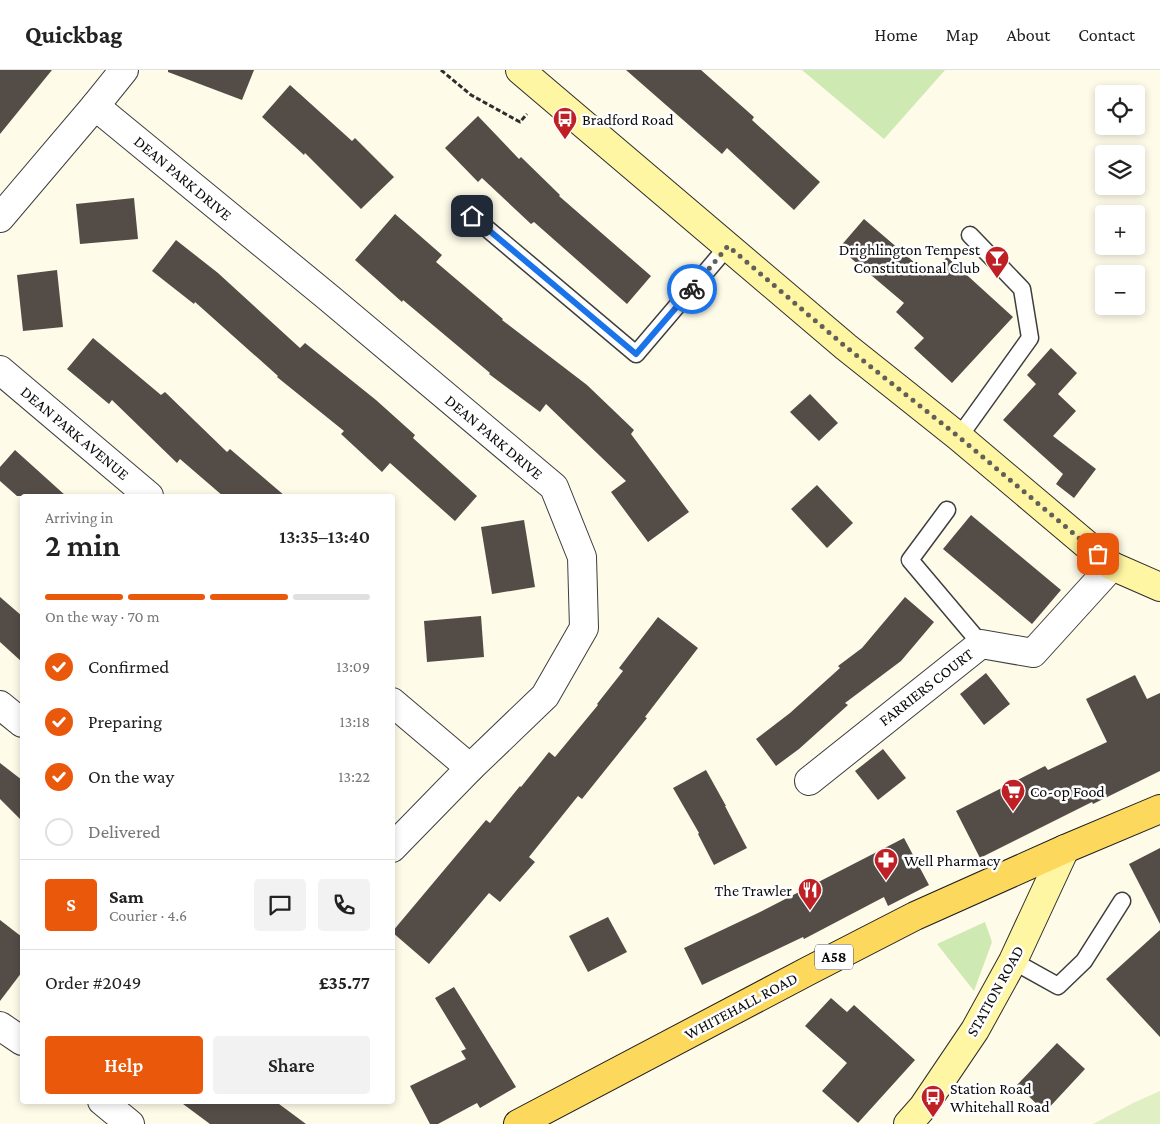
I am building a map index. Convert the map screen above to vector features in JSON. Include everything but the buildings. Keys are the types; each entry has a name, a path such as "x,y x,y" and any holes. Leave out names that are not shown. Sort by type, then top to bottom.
{"main road":[{"path":"520,70 846,347 959,437 1112,566 1160,587"},
{"name":"WHITEHALL ROAD","path":"518,1124 915,916 1065,849 1160,810"},
{"name":"STATION ROAD","path":"908,1124 923,1107 976,1030 1013,961 1065,849"}],"street":[{"path":"0,218 124,70"},
{"name":"DEAN PARK DRIVE","path":"95,106 554,487 582,557 584,628 545,696 470,768 395,845"},
{"name":"DEAN PARK AVENUE","path":"0,370 147,494"},
{"name":"FARRIERS COURT","path":"809,780 980,644 1033,653 1112,566"},
{"path":"0,705 20,721"},
{"path":"395,705 470,768"},
{"path":"0,1026 20,1040"},
{"path":"106,1104 130,1124"}],"lane":[{"path":"472,216 636,354 728,246"},
{"path":"959,437 1030,338 1022,289 970,235"},
{"path":"947,510 910,560 980,644"},
{"path":"1013,961 1058,986 1084,961 1122,901"}],"path":[{"path":"442,70 471,95 520,122 546,92"}],"green space":[{"path":"802,70 945,70 884,139"},
{"path":"985,922 992,942 974,991 937,944"},
{"path":"1160,1091 1160,1124 1093,1124 1133,1103"}],"way so far":[{"path":"692,289 728,246 846,347 959,437 1098,554"}],"place":[{"name":"Bradford Road","path":"565,140"},
{"name":"Drighlington Tempest Constitutional Club","path":"997,279"},
{"name":"Co-op Food","path":"1013,812"},
{"name":"Well Pharmacy","path":"886,881"},
{"name":"The Trawler","path":"810,911"},
{"name":"Station Road Whitehall Road","path":"933,1118"}],"route":[{"path":"472,216 636,354 692,289"}]}
